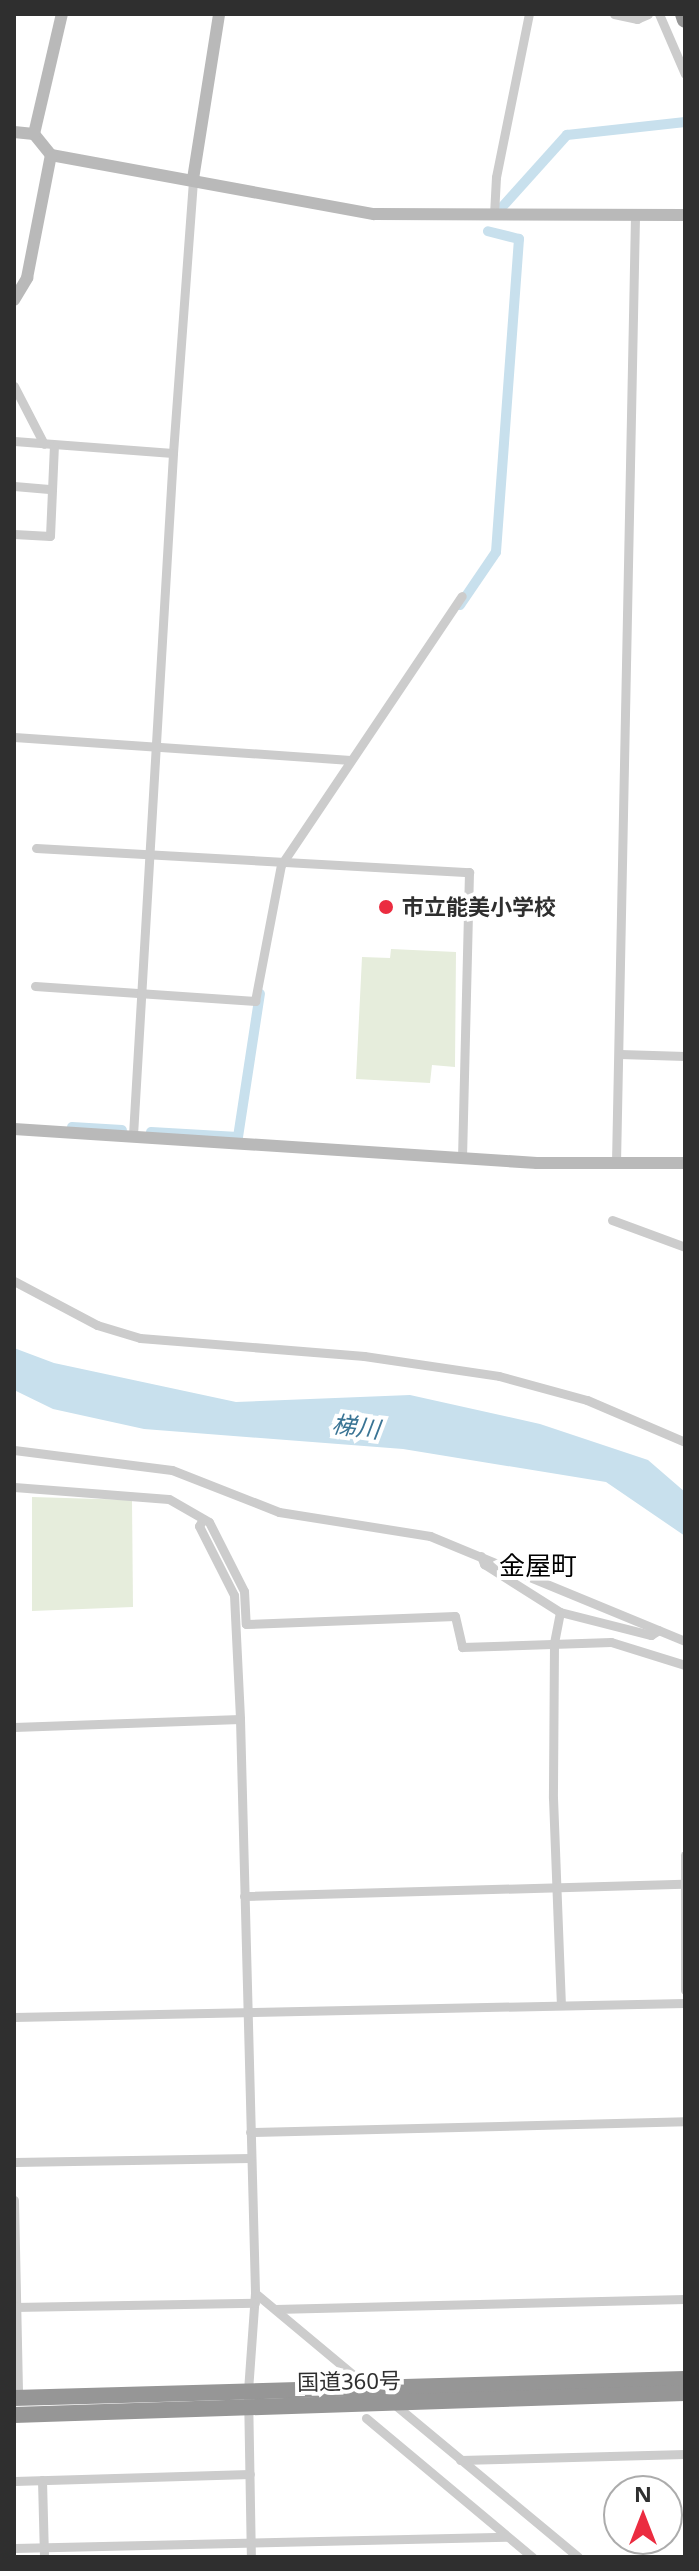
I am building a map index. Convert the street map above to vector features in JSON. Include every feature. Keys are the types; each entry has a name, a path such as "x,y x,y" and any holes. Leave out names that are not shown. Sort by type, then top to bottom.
{"highway":[{"path":"683,14 685,20"},
{"name":"国道360号","path":"14,2415 370,2389 685,2379"},
{"name":"国道360号","path":"16,2398 248,2398 392,2402 685,2393"}],"street":[{"path":"34,134 62,14"},
{"path":"133,1135 173,453 193,179 219,14"},
{"path":"494,215 529,14"},
{"path":"614,14 637,19 648,14"},
{"path":"659,14 685,74"},
{"path":"14,132 34,134 51,155 374,214 685,215"},
{"path":"14,300 27,278 51,155"},
{"path":"616,1163 635,216"},
{"path":"14,386 49,445 52,489 50,536 14,534"},
{"path":"14,441 173,453"},
{"path":"14,486 52,489"},
{"path":"35,986 255,1001 281,865 462,596"},
{"path":"14,737 350,760"},
{"path":"36,848 281,865 469,872 462,1157"},
{"path":"620,1054 685,1056"},
{"path":"14,1129 462,1157 685,1163"},
{"path":"612,1220 685,1247"},
{"path":"14,1281 97,1325 140,1338 364,1356 499,1376 587,1400 685,1442"},
{"path":"14,1450 172,1470 279,1512 430,1536 685,1641"},
{"path":"14,1487 169,1499 203,1519 244,1591 246,1624 455,1616 462,1647 622,1643 685,1665"},
{"path":"203,1519 199,1526 234,1595 240,1719 255,2298 248,2398 251,2557"},
{"path":"481,1556 484,1564 560,1612 651,1635 659,1630"},
{"path":"560,1612 554,1644 561,2005"},
{"path":"14,1727 240,1719"},
{"path":"685,1855 685,1990"},
{"path":"244,1896 683,1884"},
{"path":"14,2017 685,2003"},
{"path":"250,2132 685,2121"},
{"path":"14,2162 250,2158"},
{"path":"14,2200 16,2398"},
{"path":"16,2307 255,2298 275,2309 370,2389"},
{"path":"275,2309 685,2299"},
{"path":"392,2402 578,2557"},
{"path":"366,2418 532,2557"},
{"path":"460,2460 685,2454"},
{"path":"14,2481 250,2474"},
{"path":"42,2480 44,2552"},
{"path":"14,2548 44,2552 250,2542 506,2537"}],"green space":[{"path":"391,949 456,952 455,1067 432,1065 430,1083 356,1079 362,957 390,958"},
{"path":"32,1497 132,1500 133,1607 32,1611"}],"water":[{"name":"梯川","path":"14,1348 54,1363 236,1402 410,1395 540,1424 648,1460 685,1492 685,1536 606,1482 403,1449 144,1429 53,1409 14,1390"}],"waterway":[{"path":"503,206 567,135 685,122"},
{"path":"460,605 496,552 519,239 488,231"},
{"path":"151,1132 238,1137 260,994"},
{"path":"72,1127 122,1130"}],"place":[{"name":"市立能美小学校","path":"386,907"}],"district":[{"name":"金屋町","path":"538,1566"}]}
